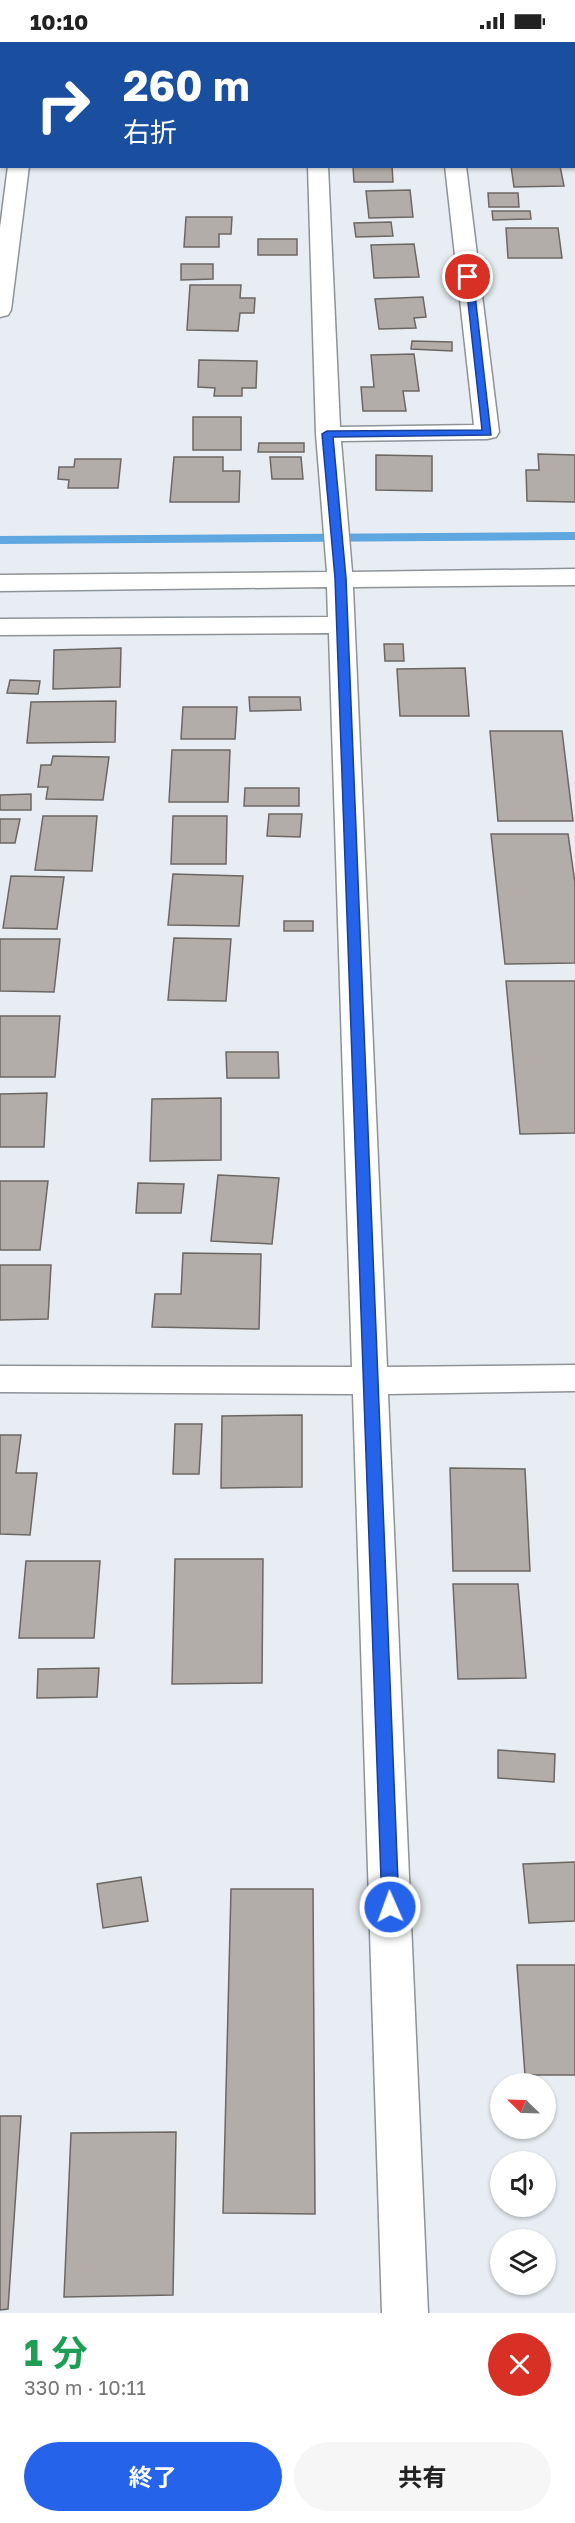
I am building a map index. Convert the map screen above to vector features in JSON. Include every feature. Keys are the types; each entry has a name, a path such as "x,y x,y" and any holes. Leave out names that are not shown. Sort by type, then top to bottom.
{"street":[{"path":"0,310 19,168"},
{"path":"318,168 327,434 340,578 405,2313"},
{"path":"327,434 487,432 455,168"},
{"path":"0,583 575,577"},
{"path":"0,627 340,624"},
{"path":"0,1379 371,1381 575,1378"}],"building":[{"path":"353,168 392,168 393,182 354,182"},
{"path":"511,168 560,168 564,186 514,187"},
{"path":"410,190 413,217 369,218 366,191"},
{"path":"488,193 518,193 519,207 489,207"},
{"path":"492,211 530,211 531,219 493,220"},
{"path":"186,217 232,217 231,234 219,234 219,247 184,247"},
{"path":"391,222 393,236 356,237 354,223"},
{"path":"506,228 558,228 562,258 508,258"},
{"path":"258,239 297,239 297,255 258,255"},
{"path":"414,244 419,277 374,278 371,245"},
{"path":"181,264 213,264 213,279 181,280"},
{"path":"190,285 241,285 240,298 255,298 254,313 240,313 238,331 187,330"},
{"path":"423,297 426,317 414,318 416,328 379,329 375,299"},
{"path":"412,341 452,342 452,351 411,349"},
{"path":"414,354 419,391 403,391 406,411 363,411 361,387 374,387 371,355"},
{"path":"199,360 257,361 256,388 242,388 242,396 214,396 215,388 198,387"},
{"path":"193,417 241,417 241,450 193,450"},
{"path":"259,443 304,443 304,452 258,452"},
{"path":"538,454 575,455 575,502 527,501 526,470 539,470"},
{"path":"376,455 432,456 432,491 376,490"},
{"path":"174,457 223,457 223,471 240,471 239,502 170,502"},
{"path":"270,457 301,457 303,479 272,479"},
{"path":"75,459 121,459 118,488 68,488 69,480 58,479 59,467 74,467"},
{"path":"384,644 403,644 404,661 385,661"},
{"path":"121,648 120,687 53,689 54,650"},
{"path":"465,668 469,716 400,716 397,669"},
{"path":"10,680 40,681 38,694 7,693"},
{"path":"249,697 300,697 301,710 250,711"},
{"path":"116,701 115,742 27,743 31,702"},
{"path":"183,707 237,707 235,739 181,739"},
{"path":"490,731 562,731 573,821 498,821"},
{"path":"172,750 230,750 228,802 169,802"},
{"path":"53,756 109,757 103,800 46,799 48,787 38,787 41,765 51,765"},
{"path":"245,788 299,788 299,806 244,806"},
{"path":"31,794 31,810 0,810 0,795"},
{"path":"269,814 302,814 300,837 267,836"},
{"path":"43,816 97,816 92,871 35,870"},
{"path":"173,816 227,816 226,864 171,864"},
{"path":"0,819 20,819 15,843 0,843"},
{"path":"491,834 568,834 575,883 575,963 505,964"},
{"path":"173,874 243,876 239,926 168,925"},
{"path":"11,876 64,877 57,929 3,928"},
{"path":"284,921 313,921 313,931 284,931"},
{"path":"174,938 231,939 226,1001 168,1000"},
{"path":"0,939 60,939 54,992 0,991"},
{"path":"506,981 575,981 575,1133 520,1134"},
{"path":"0,1016 60,1016 55,1077 0,1077"},
{"path":"226,1052 278,1052 279,1078 227,1078"},
{"path":"47,1093 44,1147 0,1147 0,1094"},
{"path":"221,1098 221,1160 150,1161 152,1099"},
{"path":"218,1175 279,1178 272,1244 211,1241"},
{"path":"0,1181 48,1181 40,1250 0,1250"},
{"path":"138,1183 184,1184 181,1213 136,1213"},
{"path":"183,1253 261,1254 259,1329 152,1327 155,1294 181,1294"},
{"path":"0,1265 51,1265 48,1319 0,1320"},
{"path":"302,1415 302,1487 221,1488 222,1416"},
{"path":"175,1424 202,1424 199,1474 173,1474"},
{"path":"0,1435 21,1435 16,1473 37,1473 30,1535 0,1534"},
{"path":"450,1468 525,1469 530,1571 453,1571"},
{"path":"175,1559 263,1559 262,1683 172,1684"},
{"path":"26,1561 100,1561 94,1638 19,1638"},
{"path":"453,1584 518,1584 526,1678 458,1679"},
{"path":"99,1668 97,1697 37,1698 38,1669"},
{"path":"498,1750 555,1754 554,1782 498,1778"},
{"path":"575,1862 575,1921 529,1923 523,1864"},
{"path":"141,1877 148,1921 103,1928 97,1884"},
{"path":"231,1889 313,1889 315,2214 223,2213"},
{"path":"517,1965 575,1965 575,2075 525,2073"},
{"path":"0,2116 21,2116 8,2309 0,2310"},
{"path":"176,2132 173,2295 64,2297 71,2133"}],"waterway":[{"path":"0,540 575,536"}],"route":[{"path":"390,1907 340,578 327,434 487,432 468,277"}]}
